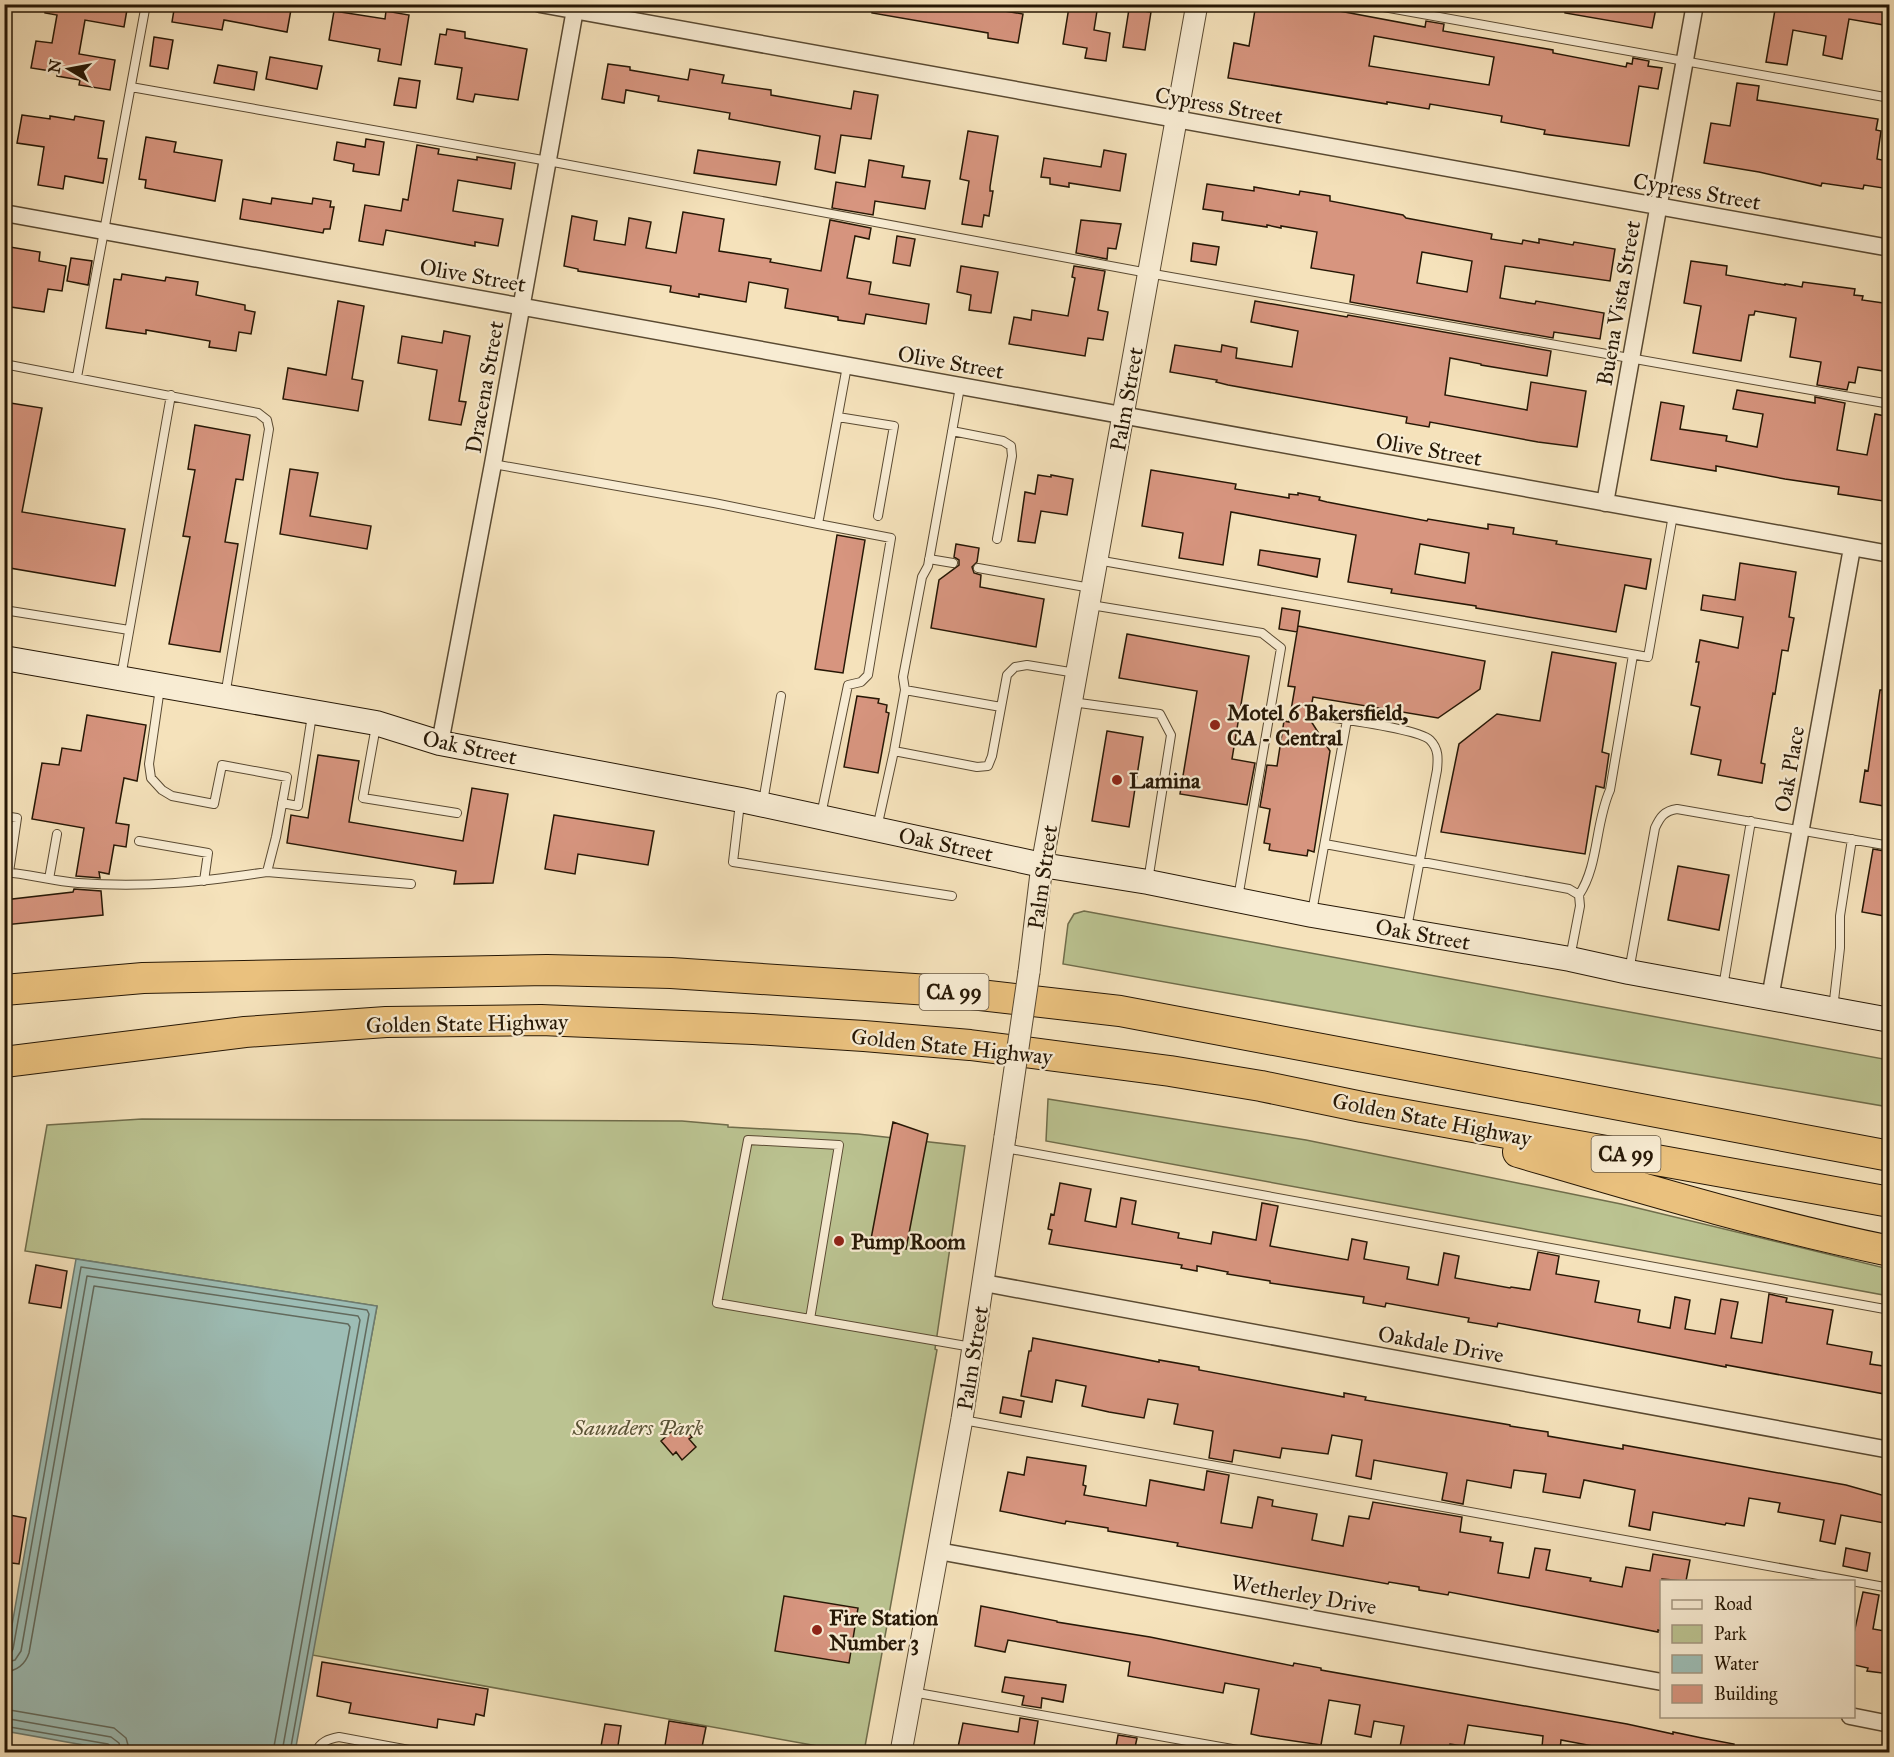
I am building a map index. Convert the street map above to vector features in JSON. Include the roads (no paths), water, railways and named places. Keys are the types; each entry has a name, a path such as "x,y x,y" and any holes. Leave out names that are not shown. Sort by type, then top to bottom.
{"highway":[{"name":"CA 99","path":"4,990 143,978 547,970 671,973 945,991 1120,1011 1890,1156"},
{"name":"Golden State Highway","path":"4,1062 245,1032 386,1022 541,1020 753,1029 970,1045 1170,1071 1261,1086 1362,1107 1890,1202"},
{"path":"1362,1107 1696,1204 1825,1238 1890,1251"}],"main road":[{"name":"Oak Street","path":"4,658 376,723 440,742 751,802 1042,865 1148,882 1406,932 1570,959 1890,1020"}],"street":[{"name":"Cypress Street","path":"540,4 576,8 1176,120 1890,248"},
{"name":"Palm Street","path":"901,1752 962,1419 984,1283 1042,865 1197,4"},
{"name":"Buena Vista Street","path":"1605,503 1695,4"},
{"name":"Dracena Street","path":"440,742 576,8"},
{"name":"Olive Street","path":"4,213 1890,555"},
{"name":"Oak Place","path":"1770,998 1852,548"},
{"name":"Oakdale Drive","path":"984,1283 1890,1450"},
{"name":"Wetherley Drive","path":"938,1551 1660,1682"},
{"path":"1855,1717 1890,1724"}],"lane":[{"path":"77,377 146,4"},
{"path":"1366,4 1890,98"},
{"path":"131,87 548,161 1148,273 1890,404"},
{"path":"4,364 258,413 267,420 269,429 225,696"},
{"path":"818,524 847,366"},
{"path":"876,829 894,751 905,690 903,677 922,577 928,566 960,387"},
{"path":"121,677 171,395"},
{"path":"838,417 894,426 878,516"},
{"path":"952,431 1003,441 1011,446 1012,456 997,539"},
{"path":"493,464 714,503 891,538 868,675 861,682 848,685 820,818"},
{"path":"1096,560 1648,657 1673,515"},
{"path":"929,559 952,563"},
{"path":"978,568 1090,596 1262,633 1281,648 1238,899"},
{"path":"4,610 129,630"},
{"path":"1570,959 1580,906 1579,895 1588,881 1602,807 1610,790 1633,655"},
{"path":"894,751 977,767 988,766 992,756 1007,675 1015,667 1027,665 1076,673"},
{"path":"161,685 149,764 151,778 162,790 172,796 214,804 222,765 287,777 267,872"},
{"path":"905,690 1001,707"},
{"path":"782,696 733,862 951,896"},
{"path":"1071,701 1160,714 1171,735 1148,882"},
{"path":"282,803 298,806 312,711"},
{"path":"1317,715 1412,732 1430,739 1438,754 1437,770 1406,932"},
{"path":"1312,915 1347,720"},
{"path":"376,723 363,798 457,813"},
{"path":"1629,972 1655,828 1663,814 1677,809 1890,846"},
{"path":"4,816 17,818 7,872 77,883 148,886 267,872 411,884"},
{"path":"1723,988 1750,821"},
{"path":"49,879 57,834"},
{"path":"1833,1010 1840,916 1852,839"},
{"path":"139,841 208,853 204,881"},
{"path":"1326,844 1569,890 1579,895"},
{"path":"810,1319 839,1145 748,1140 717,1303 768,1312 973,1347"},
{"path":"1005,1142 1890,1310"},
{"path":"962,1419 1846,1580"},
{"path":"1855,1582 1890,1588"},
{"path":"912,1692 1249,1752"},
{"path":"316,1752 318,1747 328,1739 339,1737 420,1752"}],"water":[{"path":"76,1259 377,1306 295,1752 123,1752 5,1731 5,1665"}],"place":[{"name":"Motel 6 Bakersfield, CA - Central","path":"1215,725"},
{"name":"Lamina","path":"1117,780"},
{"name":"Pump Room","path":"839,1241"},
{"name":"Fire Station Number 3","path":"817,1630"}],"park label":[{"name":"Saunders Park","path":"638,1427"}]}
